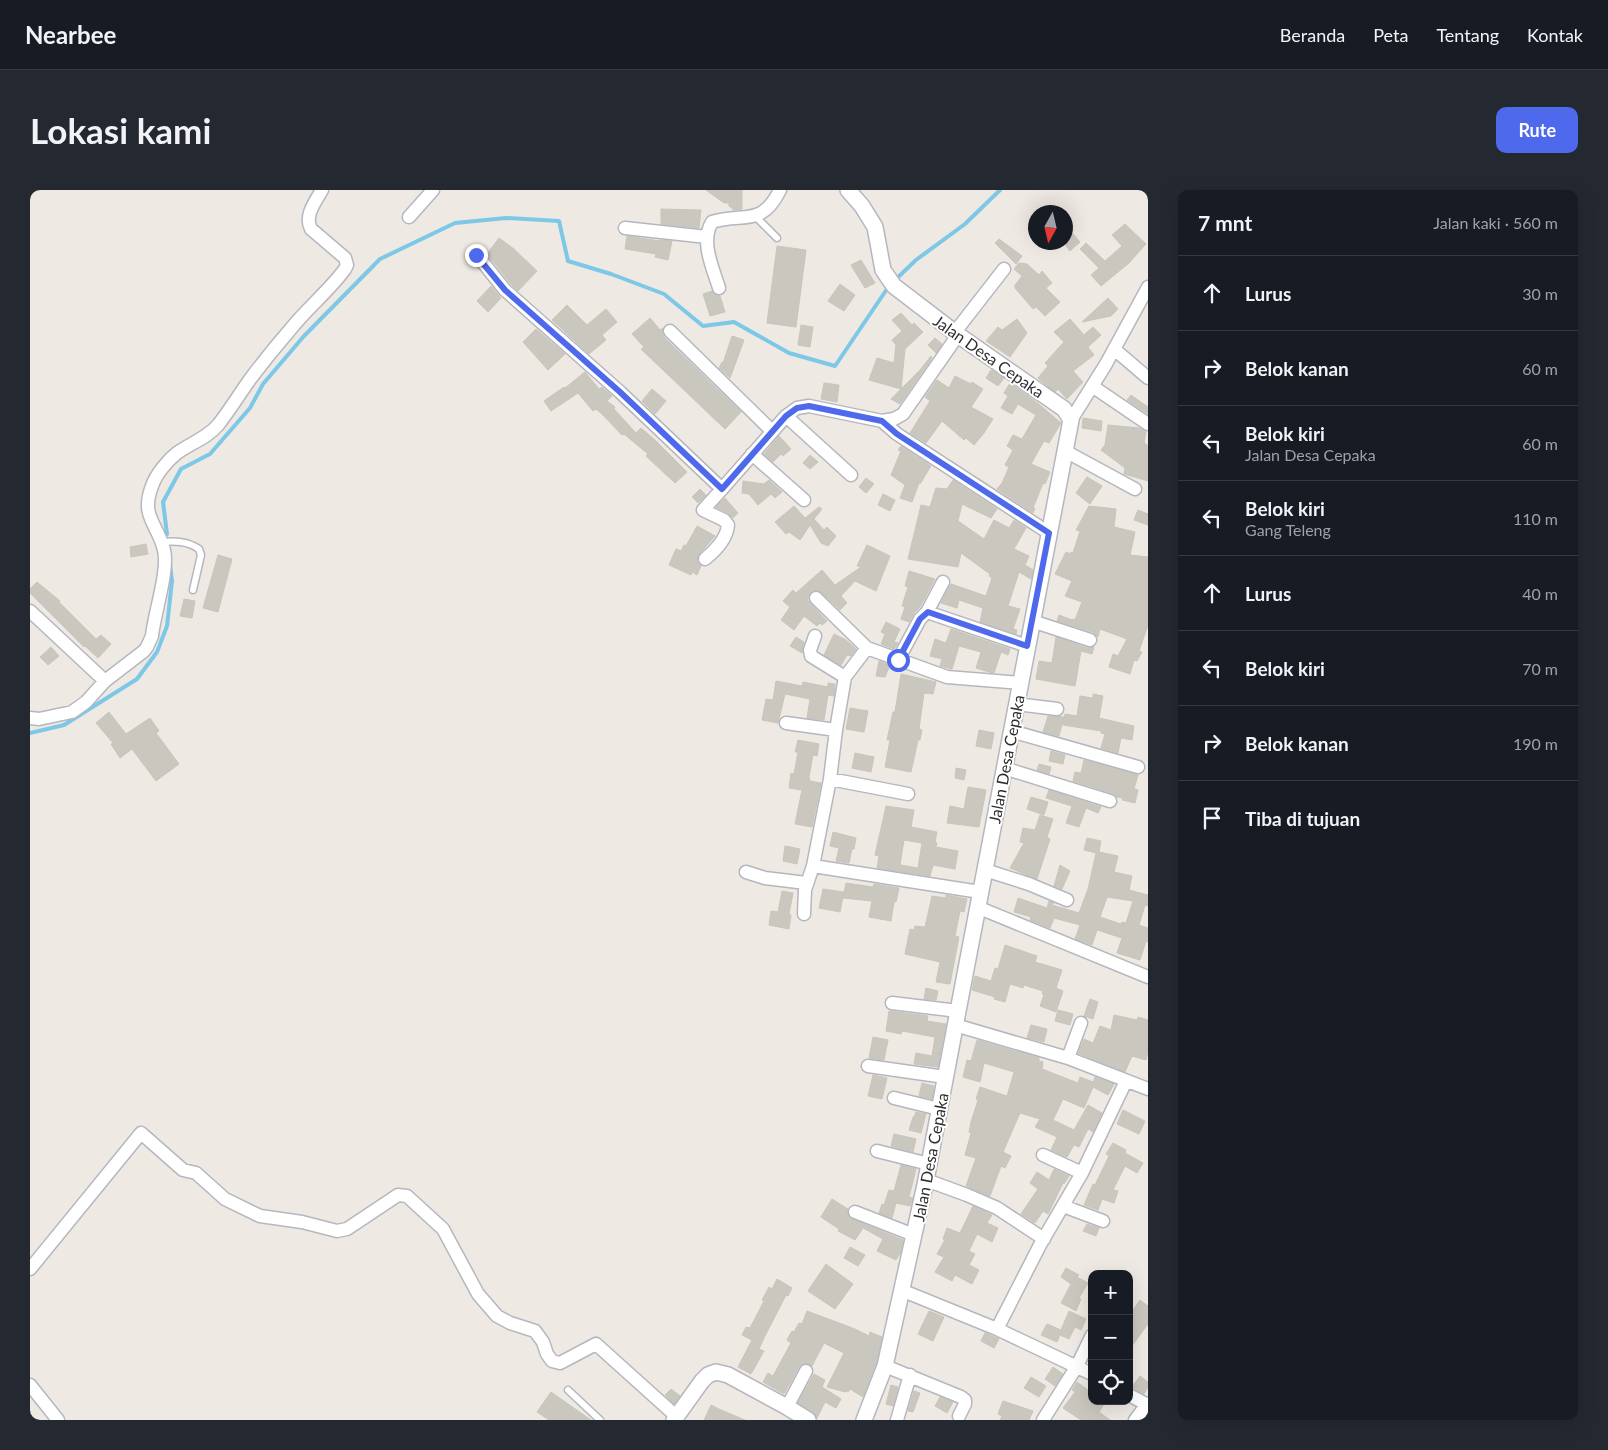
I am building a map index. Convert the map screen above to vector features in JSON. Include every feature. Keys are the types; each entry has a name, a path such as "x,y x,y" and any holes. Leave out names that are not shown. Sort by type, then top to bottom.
{"street":[{"path":"30,718 39,719 72,712 86,702 105,681 144,651 150,642 165,553 162,542 150,520 148,500 152,484 176,453 208,434 218,425 263,362 291,328 346,269 345,258 311,229 308,223 308,217 322,190"},
{"path":"409,217 433,190"},
{"path":"719,288 706,237 712,222 756,216 765,211 780,190"},
{"name":"Jalan Desa Cepaka","path":"848,190 862,206 876,227 883,270 894,286 956,334 1064,409 1071,420 926,1180 884,1366 864,1420"},
{"path":"625,228 706,237"},
{"path":"476,255 505,290 620,392 722,489"},
{"path":"705,559 716,548 728,525 724,520 703,510 786,416 797,408 809,406 882,421 894,419 903,414 956,334 1004,269"},
{"path":"1071,420 1114,349 1148,287"},
{"path":"670,331 772,431"},
{"path":"1114,349 1148,378"},
{"path":"1092,386 1148,424"},
{"path":"786,416 850,475"},
{"path":"882,421 897,434 1049,533"},
{"path":"1065,451 1135,489"},
{"path":"752,454 804,500"},
{"path":"898,660 920,619 928,612 943,582"},
{"path":"816,598 867,648 947,677 1020,683"},
{"path":"30,611 105,681"},
{"path":"928,612 1027,646"},
{"path":"1032,621 1090,640"},
{"path":"815,636 810,650 811,656 846,677"},
{"path":"804,914 804,890 813,866 830,779 836,730 846,677 867,648"},
{"path":"1016,704 1057,709"},
{"path":"786,723 836,730"},
{"path":"1011,731 1138,767"},
{"path":"1004,768 1110,801"},
{"path":"830,779 908,794"},
{"path":"813,866 980,892"},
{"path":"985,870 1029,884 1067,900"},
{"path":"746,872 765,878 806,884"},
{"path":"977,907 1148,976"},
{"path":"892,1003 956,1018 1148,1089"},
{"path":"1068,1058 1081,1023"},
{"path":"868,1066 945,1077"},
{"path":"996,1329 1044,1238 1082,1173 1126,1081"},
{"path":"894,1098 940,1109"},
{"path":"30,1269 141,1133 183,1170 196,1173 225,1199 260,1216 302,1222 337,1231 347,1229 398,1195 406,1196 442,1229 478,1294 497,1316 510,1323 535,1331 543,1342 547,1354 552,1361 560,1362 596,1344 675,1418 702,1381 708,1375 716,1372 728,1374 808,1420"},
{"path":"878,1151 929,1164"},
{"path":"1043,1155 1082,1173"},
{"path":"926,1180 996,1208 1044,1238"},
{"path":"1063,1206 1103,1221"},
{"path":"855,1212 914,1235"},
{"path":"901,1290 996,1329 1088,1372"},
{"path":"1043,1420 1077,1366 1088,1343"},
{"path":"884,1366 910,1375 965,1400 962,1419"},
{"path":"787,1407 806,1371"},
{"path":"897,1420 910,1375"},
{"path":"30,1385 58,1420"},
{"path":"1133,1397 1147,1405 1135,1420"}],"lane":[{"path":"756,216 777,238"},
{"path":"162,542 179,541 199,549 201,555 193,590"},
{"path":"568,1390 600,1420"}],"building":[{"path":"706,190 742,190 742,209 734,210 729,206 729,203 724,203"},
{"path":"661,209 701,210 699,228 661,224"},
{"path":"1125,224 1146,244 1129,263 1101,286 1091,275 1099,268 1080,249 1086,243 1105,261 1122,246 1112,235"},
{"path":"1073,234 1080,242 1073,248"},
{"path":"627,236 672,241 668,260 655,257 656,254 625,249"},
{"path":"499,238 514,249 537,271 518,291 487,254"},
{"path":"999,239 1022,256 1016,264 995,243"},
{"path":"777,246 806,250 796,327 767,323"},
{"path":"861,260 875,283 865,288 851,265"},
{"path":"1019,263 1027,264 1039,275 1042,271 1052,283 1046,288 1060,302 1045,316 1036,307 1033,309 1015,288 1015,285 1022,276 1014,269"},
{"path":"840,284 855,295 844,311 828,301"},
{"path":"491,286 501,298 488,312 477,301"},
{"path":"712,291 720,296 725,312 710,316 703,294"},
{"path":"1108,298 1118,309 1111,316 1082,322"},
{"path":"567,305 587,325 606,309 617,322 602,335 606,340 589,354 552,320"},
{"path":"901,313 912,325 914,323 923,332 905,349 901,389 869,380 877,358 894,363 896,345 892,340 902,331 892,320"},
{"path":"650,318 660,330 663,328 662,333 664,337 741,412 725,429 641,349 644,347 632,334"},
{"path":"1017,319 1027,333 1010,357 986,341 998,327 1002,330"},
{"path":"1070,319 1084,335 1093,327 1101,335 1088,347 1094,355 1073,371 1083,382 1067,399 1058,389 1055,392 1038,378 1048,366 1045,363 1064,342 1054,332"},
{"path":"801,325 813,327 810,347 798,345"},
{"path":"536,329 565,354 548,370 523,342"},
{"path":"732,336 744,340 730,378 719,368 723,363"},
{"path":"935,338 942,344 936,353 928,345"},
{"path":"931,356 932,358 900,404 891,399 920,370"},
{"path":"991,370 1004,378 998,386 986,378"},
{"path":"585,372 599,389 602,387 612,396 607,401 615,407 614,409 636,433 641,428 687,472 675,483 646,456 648,454 624,434 622,435 596,409 593,411 578,393 551,411 544,401 565,388"},
{"path":"955,376 971,384 972,382 983,389 971,407 993,419 974,445 966,438 964,440 942,421 926,443 910,433 930,401 925,397 937,380 949,388"},
{"path":"824,383 839,385 837,402 821,399"},
{"path":"1010,383 1061,423 1049,443 1044,441 1031,464 1050,472 1045,484 1043,483 1033,508 1035,508 1033,513 997,489 1002,483 1009,467 1005,465 1013,450 1007,446 1013,435 1022,439 1036,415 1018,404 1012,414 1001,408 1008,396 1004,393"},
{"path":"652,389 666,401 655,414 642,401"},
{"path":"1131,395 1148,407 1148,414 1127,400"},
{"path":"1083,418 1102,421 1101,431 1082,428"},
{"path":"1108,425 1139,428 1146,432 1144,442 1148,446 1148,481 1124,474 1125,468 1101,450 1105,445"},
{"path":"779,436 791,449 783,456 781,454 773,462 764,454"},
{"path":"901,446 931,466 919,483 912,502 900,498 905,485 891,475 901,451 898,450"},
{"path":"810,455 818,462 810,469 803,463"},
{"path":"1087,477 1102,486 1090,504 1076,493"},
{"path":"866,478 874,484 866,493 859,487"},
{"path":"769,480 782,492 775,498 771,494 758,505 749,494 742,493 743,481 764,484"},
{"path":"953,480 997,509 991,518 962,504 958,521 984,539 994,520 1009,528 1014,520 1026,528 1014,549 1029,556 1025,565 1033,570 1031,579 1019,572 1008,606 1020,609 1013,629 1017,630 1016,634 980,622 983,608 959,600 957,608 941,603 951,584 986,596 992,578 989,576 990,574 961,553 958,567 908,559 921,505 930,507 936,488 947,489"},
{"path":"700,489 706,495 698,503 692,497"},
{"path":"883,494 895,500 890,511 878,505"},
{"path":"725,498 738,513 733,518 716,507"},
{"path":"794,506 805,518 819,507 822,509 814,519 824,530 827,527 836,536 828,546 821,543 810,525 800,540 789,532 786,534 775,522"},
{"path":"1089,506 1116,509 1114,527 1135,532 1130,555 1148,557 1148,625 1139,651 1142,652 1137,661 1134,660 1130,674 1109,667 1113,654 1118,656 1127,639 1100,629 1098,637 1093,632 1057,621 1059,615 1075,620 1082,602 1065,596 1072,581 1055,574 1066,552 1073,553 1080,531 1076,530"},
{"path":"1138,510 1148,514 1148,525 1134,520"},
{"path":"697,526 715,536 698,556 697,561 701,566 697,575 692,572 691,575 669,565 676,549 681,551 684,545 686,546"},
{"path":"146,544 148,554 131,557 130,547"},
{"path":"867,545 890,556 876,591 855,581 841,596 847,603 840,610 821,592 813,590 808,596 808,601 827,621 817,626 804,616 794,630 781,620 790,607 783,601 793,590 796,593 822,570 835,585 861,567 857,566"},
{"path":"218,555 232,559 218,612 203,608"},
{"path":"909,571 935,579 920,607 909,622 901,619 905,607 902,606 908,587 905,586"},
{"path":"37,582 60,601 96,639 101,635 111,644 98,658 84,647 30,593 30,589"},
{"path":"184,599 195,601 192,618 180,616"},
{"path":"886,622 900,629 894,642 898,643 894,649 881,644 885,634 881,632"},
{"path":"951,629 1010,649 1008,655 1001,652 994,673 976,668 981,652 959,646 952,669 940,666 942,659 930,656 935,639 946,643"},
{"path":"834,634 846,640 856,649 851,656 847,655 841,665 824,655"},
{"path":"796,637 804,642 802,653 790,646"},
{"path":"1056,637 1087,648 1094,647 1092,654 1081,651 1075,686 1036,679 1039,661 1052,663"},
{"path":"51,647 59,656 48,665 40,657"},
{"path":"879,661 890,665 885,677 876,676"},
{"path":"901,674 936,682 933,694 924,693 919,729 922,730 911,772 885,767 890,740 887,740 893,712 895,712"},
{"path":"776,681 802,686 803,682 828,687 828,683 835,684 834,696 828,695 824,720 807,718 810,699 785,694 778,723 762,720 766,699 773,700"},
{"path":"1093,694 1103,696 1099,718 1134,726 1132,740 1121,738 1118,753 1101,748 1105,734 1101,733 1101,731 1063,725 1065,714 1077,716 1080,696 1093,698"},
{"path":"850,708 868,711 864,732 846,729"},
{"path":"109,712 126,734 150,718 159,731 156,733 179,764 156,781 132,749 120,758 111,744 113,743 96,723"},
{"path":"1048,716 1064,717 1059,736 1043,732"},
{"path":"979,730 994,733 991,749 976,746"},
{"path":"798,740 819,744 817,756 813,755 809,777 810,781 821,783 812,827 795,824 802,790 789,788 791,773 794,774 798,752 795,752"},
{"path":"1051,751 1065,755 1063,764 1049,761"},
{"path":"855,753 874,757 871,772 852,768"},
{"path":"1084,760 1138,775 1134,789 1138,790 1135,803 1122,800 1123,798 1117,797 1112,793 1073,781 1075,772 1081,773"},
{"path":"1039,764 1051,767 1049,774 1037,770"},
{"path":"956,768 966,770 964,780 955,778"},
{"path":"968,787 986,790 979,827 947,823 950,806 964,809"},
{"path":"1049,790 1101,807 1098,813 1086,808 1079,827 1066,823 1072,806 1046,798"},
{"path":"1031,797 1048,802 1044,815 1027,809"},
{"path":"886,806 914,810 911,827 937,832 936,847 958,851 955,869 933,865 930,876 877,868 879,856 875,855","holes":["904,840 922,843 918,868 900,865"]},
{"path":"1040,815 1053,819 1047,837 1050,839 1037,879 1010,868 1024,843 1020,842 1023,828 1035,830"},
{"path":"833,832 856,838 849,863 836,861 839,848 830,846"},
{"path":"1087,838 1101,841 1099,852 1118,856 1114,872 1132,876 1129,890 1148,895 1148,906 1145,905 1139,925 1148,928 1148,942 1146,941 1140,960 1117,953 1122,938 1097,930 1092,945 1075,939 1080,925 1054,918 1050,928 1030,920 1031,917 1014,912 1018,898 1047,908 1049,901 1054,903 1052,905 1079,913 1088,889 1096,853 1084,850","holes":["1107,897 1133,901 1126,923 1122,922 1121,924 1100,917"]},
{"path":"785,846 800,849 797,864 783,861"},
{"path":"1060,865 1070,871 1062,889 1054,886"},
{"path":"846,883 873,887 874,884 899,888 896,902 894,902 891,921 869,917 872,901 843,898"},
{"path":"823,889 844,892 840,912 819,908"},
{"path":"782,891 793,893 789,914 791,915 789,929 769,925 771,911 778,912"},
{"path":"946,895 967,899 964,912 960,911 955,936 959,937 950,984 936,982 940,962 905,954 910,929 914,930 915,926 925,927 932,896 946,898"},
{"path":"1005,945 1037,956 1035,962 1062,970 1056,988 1063,991 1056,1012 1040,1006 1044,995 1042,994 1043,991 1024,985 1023,988 1010,984 1005,1002 972,990 975,976 991,981 995,968 998,969"},
{"path":"926,988 938,991 936,1000 924,999"},
{"path":"1090,999 1098,1002 1093,1019 1084,1016"},
{"path":"1058,1010 1073,1014 1070,1025 1055,1021"},
{"path":"889,1011 928,1016 927,1021 946,1024 938,1067 914,1064 916,1053 932,1056 935,1037 902,1031 901,1034 886,1031"},
{"path":"1114,1015 1137,1020 1138,1017 1148,1020 1148,1051 1146,1060 1132,1056 1125,1072 1078,1053 1084,1039 1093,1043 1100,1026 1111,1030"},
{"path":"1031,1025 1047,1029 1044,1042 1027,1038"},
{"path":"873,1037 888,1040 884,1060 869,1058"},
{"path":"977,1040 1039,1058 1039,1061 1043,1062 1042,1069 1078,1083 1080,1077 1093,1082 1095,1077 1114,1084 1108,1095 1093,1087 1084,1108 1063,1099 1053,1120 1074,1130 1088,1105 1102,1113 1093,1132 1088,1129 1079,1147 1074,1145 1067,1157 1051,1150 1057,1137 1035,1127 1040,1119 1020,1113 1003,1152 1011,1156 1005,1168 1001,1166 990,1196 966,1186 976,1158 965,1155 971,1133 969,1132 980,1087 1007,1096 1014,1072 984,1063 980,1082 963,1077 967,1060 971,1061"},
{"path":"873,1075 887,1078 882,1099 868,1096"},
{"path":"922,1083 934,1086 932,1099 919,1096"},
{"path":"1123,1110 1145,1121 1139,1134 1117,1124"},
{"path":"916,1112 926,1114 921,1133 909,1130"},
{"path":"894,1134 916,1139 913,1152 891,1146"},
{"path":"1113,1143 1126,1150 1125,1153 1143,1163 1137,1173 1125,1166 1113,1190 1118,1191 1114,1203 1102,1199 1098,1210 1084,1205 1093,1184 1095,1185 1109,1156 1106,1154"},
{"path":"901,1165 916,1169 909,1197 913,1198 910,1206 896,1203 892,1218 879,1213 889,1190 894,1191"},
{"path":"1054,1169 1069,1176 1063,1183 1048,1214 1043,1211 1035,1223 1021,1214 1038,1189 1030,1183 1037,1172 1049,1180"},
{"path":"832,1199 848,1209 847,1214 852,1219 903,1240 901,1252 896,1260 877,1251 883,1239 863,1228 855,1240 838,1231 839,1229 821,1217"},
{"path":"973,1206 992,1215 987,1223 998,1228 992,1242 977,1234 969,1251 975,1254 969,1265 979,1270 972,1284 955,1275 952,1281 935,1272 944,1257 937,1254 945,1240 943,1239 947,1228 960,1233"},
{"path":"1087,1224 1099,1228 1096,1236 1083,1231"},
{"path":"850,1247 865,1255 858,1266 844,1258"},
{"path":"826,1264 853,1284 835,1309 808,1291"},
{"path":"1066,1268 1079,1275 1077,1277 1088,1283 1079,1298 1081,1299 1076,1311 1061,1303 1071,1284 1061,1277"},
{"path":"777,1279 792,1288 788,1296 786,1295 765,1336 759,1349 764,1351 751,1374 738,1367 752,1340 742,1335 746,1327 750,1328 769,1287 772,1289"},
{"path":"1140,1300 1148,1306 1148,1324 1133,1345 1133,1315 1133,1310"},
{"path":"807,1311 869,1336 870,1332 882,1337 876,1363 863,1397 850,1389 848,1392 845,1392 827,1387 844,1353 824,1343 812,1366 805,1363 799,1367 784,1394 763,1382 768,1373 773,1376 791,1343 787,1340 799,1323 802,1324"},
{"path":"929,1311 944,1317 933,1341 918,1334"},
{"path":"1069,1311 1086,1319 1081,1330 1075,1327 1069,1339 1060,1335 1057,1342 1041,1335 1047,1324 1061,1330"},
{"path":"985,1333 999,1339 994,1348 981,1341"},
{"path":"1053,1367 1063,1374 1055,1386 1045,1379"},
{"path":"814,1374 825,1380 822,1387 841,1399 836,1408 825,1402 817,1418 813,1412 798,1403"},
{"path":"1140,1376 1148,1382 1148,1387 1144,1394 1133,1388"},
{"path":"1031,1377 1046,1386 1039,1397 1024,1388"},
{"path":"1077,1382 1088,1390 1088,1405 1103,1405 1099,1412 1110,1420 1081,1420 1063,1408 1075,1392 1072,1390"},
{"path":"891,1385 898,1387 893,1406 886,1404"},
{"path":"671,1389 680,1396 674,1404 665,1395"},
{"path":"914,1391 920,1393 913,1412 908,1411"},
{"path":"551,1392 591,1420 549,1420 537,1412"},
{"path":"940,1397 953,1402 947,1413 935,1406"},
{"path":"1003,1401 1033,1411 1029,1420 1000,1420 1002,1416 998,1414"},
{"path":"711,1405 721,1410 745,1420 704,1420"}],"waterway":[{"path":"894,281 916,260 965,224 1000,190"},
{"path":"167,534 163,502 181,469 210,454 250,408 263,384 304,336 380,259 455,223 506,218 559,221 568,261 611,274 664,294 703,326 734,322 789,353 835,366 889,286"},
{"path":"30,733 64,725 137,679 157,652 167,626 172,581 170,564"}],"route":[{"path":"476,255 505,290 620,392 722,489 786,416 797,408 809,406 882,421 897,434 1049,533 1027,646 928,612 920,619 898,660"}]}
